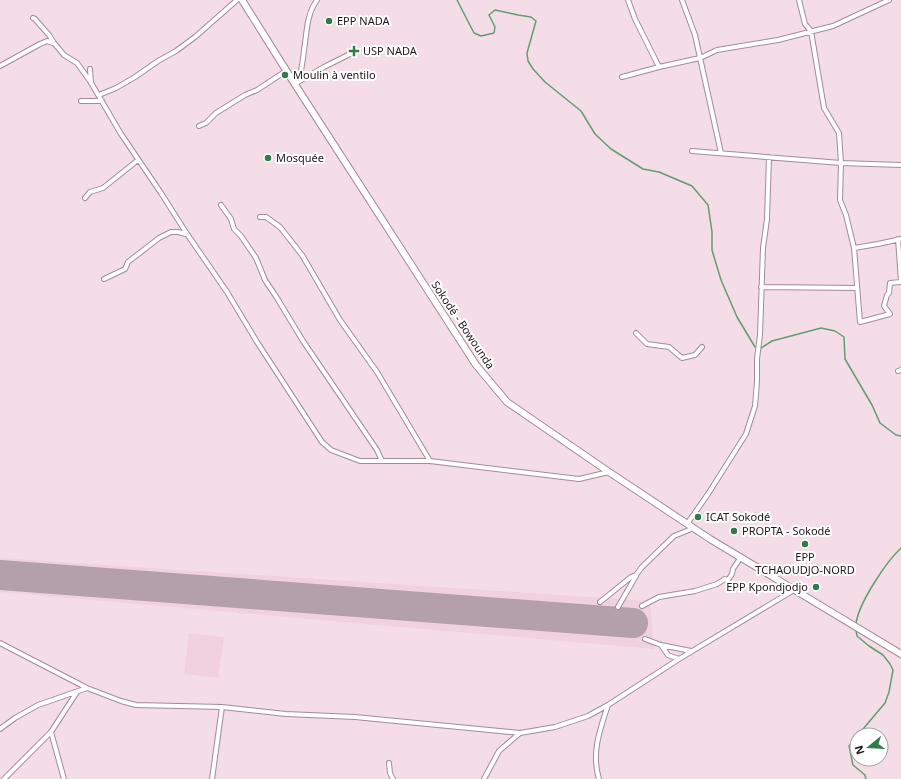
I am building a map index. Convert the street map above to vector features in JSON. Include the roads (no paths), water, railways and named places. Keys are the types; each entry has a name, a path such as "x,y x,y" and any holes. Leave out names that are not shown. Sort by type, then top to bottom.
{"main road":[{"name":"Sokodé - Bowounda","path":"242,0 286,71 297,84 476,365 507,402 689,525 901,654"}],"street":[{"path":"97,93 116,88 176,51 195,37 237,0"},
{"path":"297,84 305,50 307,24 314,4 317,0"},
{"path":"628,0 635,19 659,67"},
{"path":"682,0 695,35 721,153"},
{"path":"799,0 806,24 811,31 824,108 839,133 841,162 840,200 846,215 854,248 860,322 890,314 884,306 889,293 890,284 901,281 900,239 854,248"},
{"path":"622,77 700,58 717,50 778,40 833,26 889,0"},
{"path":"33,18 49,35 64,55 76,63 91,83 121,134 227,292 257,342 322,442 331,450 360,461 430,461 579,479 609,472"},
{"path":"0,66 47,41 57,45"},
{"path":"297,84 324,67 350,54"},
{"path":"90,69 91,83"},
{"path":"199,126 216,113 245,95 257,90 286,71"},
{"path":"97,93 104,92"},
{"path":"81,101 102,101"},
{"path":"692,151 901,165"},
{"path":"618,608 636,576 650,558 674,536 689,530 689,525 746,434 755,406 757,359 760,335 762,248 767,219 769,157"},
{"path":"85,198 90,192 103,188 138,160"},
{"path":"221,205 231,219 234,229 241,236 256,258 265,280 303,341 377,450 382,462"},
{"path":"260,217 266,216 280,227 302,255 340,320 377,372 430,461"},
{"path":"104,279 125,269 128,262 159,238 171,232 187,234"},
{"path":"761,288 858,288"},
{"path":"636,333 647,344 669,347 682,358 695,355 702,348"},
{"path":"642,606 659,597 695,591 717,584 725,579 728,580 741,557"},
{"path":"600,602 631,577 636,576"},
{"path":"0,642 87,688 136,705 222,707 286,714 355,717 520,733 555,727 588,716 691,651 794,590"},
{"path":"645,639 661,645 691,651"},
{"path":"661,645 668,655 679,659"},
{"path":"0,729 15,718 38,705 87,688"},
{"path":"4,779 51,732 76,692"},
{"path":"599,779 595,759 597,741 608,704"},
{"path":"212,779 222,707"},
{"path":"51,732 64,779"},
{"path":"484,779 499,752 520,733"},
{"path":"389,763 390,773 393,779"}],"waterway":[{"path":"457,0 474,33 481,36 494,33 495,27 489,15 495,10 531,17 536,21 527,53 528,61 545,82 581,111 595,134 611,149 643,169 659,172 692,186 708,205 712,232 712,250 721,280 737,317 755,347"},
{"path":"761,348 772,341 821,328 835,331 844,337 845,359 872,405 880,423 896,435 901,436"},
{"path":"856,624 867,595 888,563 901,548"},
{"path":"856,630 857,636 883,655 893,670 889,692 885,703 865,727"},
{"path":"855,767 865,775 866,779"}],"place":[{"name":"EPP NADA","path":"329,21"},
{"name":"USP NADA","path":"354,51"},
{"name":"Moulin à ventilo","path":"285,75"},
{"name":"Mosquée","path":"268,158"},
{"name":"ICAT Sokodé","path":"698,517"},
{"name":"PROPTA - Sokodé","path":"734,531"},
{"name":"EPP TCHAOUDJO-NORD","path":"805,544"},
{"name":"EPP Kpondjodjo","path":"816,587"}]}
